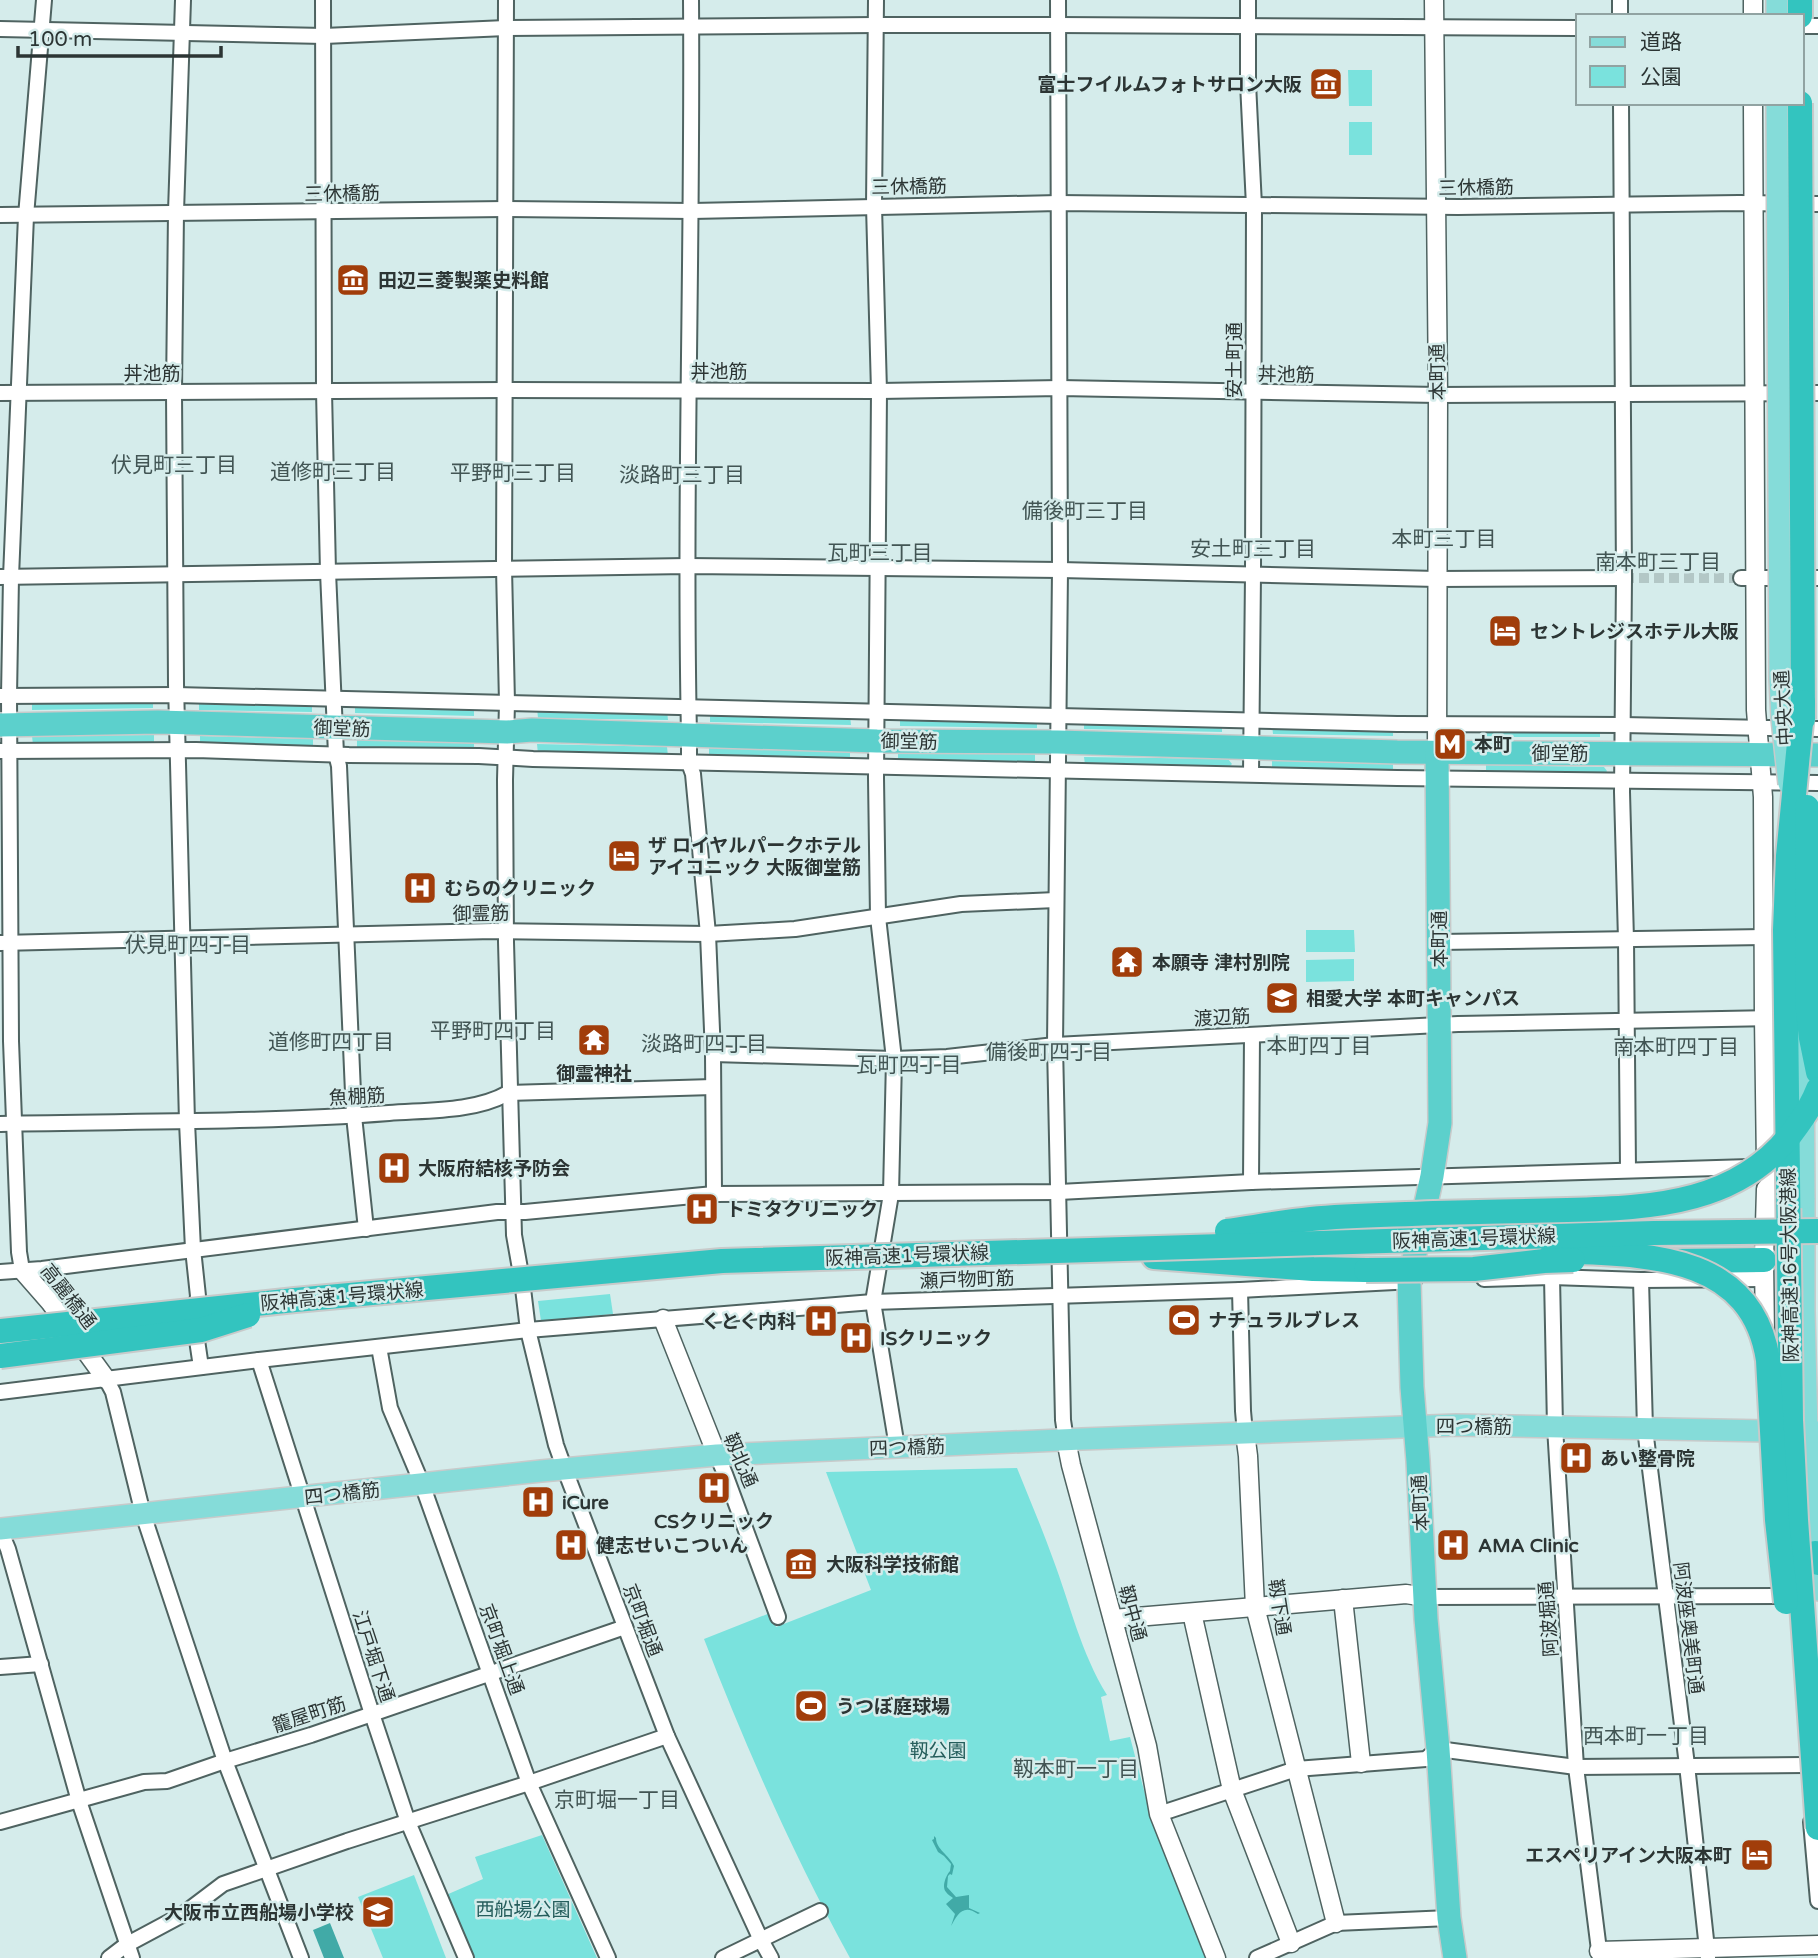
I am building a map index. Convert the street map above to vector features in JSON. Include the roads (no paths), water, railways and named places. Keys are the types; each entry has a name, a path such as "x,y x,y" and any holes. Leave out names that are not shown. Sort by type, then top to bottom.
{"highway":[{"path":"1800,105 1803,702 1808,1012 1818,1072"},
{"name":"阪神高速16号大阪港線","path":"1803,702 1788,856 1785,930 1788,1246 1796,1520 1818,1828"},
{"name":"御堂筋","path":"5,725 177,723 1437,752 1818,755"},
{"name":"本町通","path":"1437,752 1440,1123 1432,1176 1409,1281 1412,1387 1425,1597 1449,1918 1455,1958"},
{"path":"1108,1248 1312,1219 1623,1209 1699,1196 1734,1182 1769,1158 1795,1129 1818,1089"},
{"name":"阪神高速1号環状線","path":"0,1331 295,1300 722,1261 1066,1259 1108,1248 1818,1231"},
{"path":"1386,1240 1616,1252 1662,1258 1710,1276 1732,1292 1749,1310 1763,1338 1768,1360 1781,1561 1801,1735 1815,1800"},
{"path":"1066,1259 1366,1270 1475,1269 1563,1260 1640,1271 1764,1269"},
{"path":"0,1356 201,1330 295,1300"}],"main road":[{"name":"中央大通","path":"1777,105 1780,679 1787,771 1802,860 1804,1311 1813,1432 1818,1590"},
{"name":"四つ橋筋","path":"0,1530 717,1455 1456,1425 1813,1432"}],"street":[{"name":"高麗橋通","path":"44,0 26,216 18,393 5,577 6,1124 22,1270 50,1302 109,1385"},
{"path":"183,0 176,212 174,392 176,695 187,1122 198,1296 194,1320 201,1367"},
{"path":"323,0 324,391 328,572 354,1116 366,1229"},
{"name":"京町堀通","path":"506,0 506,931 508,1093 514,1235 528,1330 556,1445 667,1736 771,1958"},
{"path":"691,0 688,707 690,763 708,934 713,1054 714,1194"},
{"path":"876,0 874,206 879,391 876,711 878,917 894,1059 891,1194 873,1302 897,1447"},
{"name":"靱中通","path":"1058,0 1060,570 1055,1045 1059,1192 1066,1259 1062,1294 1063,1420 1070,1465 1147,1746 1159,1814 1216,1958"},
{"name":"安土町通","path":"1248,0 1254,206 1251,774"},
{"name":"本町通","path":"1434,0 1438,395 1437,752"},
{"path":"0,29 324,36 506,28 876,25 1576,28"},
{"path":"1620,105 1624,578 1622,780 1628,1170"},
{"name":"中央大通","path":"1753,105 1756,393 1748,578 1762,783 1766,1166 1804,1311"},
{"name":"三休橋筋","path":"0,215 505,209 692,211 1058,203 1436,207 1818,204"},
{"name":"丼池筋","path":"0,393 879,391 1060,388 1438,395 1818,393"},
{"path":"5,577 687,566 1060,570 1437,579 1624,578"},
{"path":"1748,578 1818,578"},
{"path":"5,696 176,695 1058,716 1818,729"},
{"path":"1785,728 1818,755 1787,783"},
{"path":"5,751 178,750 1437,779 1818,783"},
{"name":"御霊筋","path":"5,943 506,931 708,934 795,929 961,904 1055,900"},
{"path":"1439,942 1764,937"},
{"name":"渡辺筋","path":"713,1054 894,1059 1055,1045 1439,1026 1818,1017"},
{"path":"1251,1182 1252,1035"},
{"name":"魚棚筋","path":"6,1124 187,1122 354,1116 451,1108 496,1100 508,1093 713,1087"},
{"path":"1766,1166 1766,1430 1778,1471 1818,1901"},
{"path":"0,1272 497,1212 714,1194 1059,1192 1251,1182 1818,1166"},
{"name":"瀬戸物町筋","path":"0,1392 109,1385 201,1367 528,1330 873,1302 1240,1290 1640,1271"},
{"name":"阿波座奥美町通","path":"1640,1271 1644,1429 1687,1765 1707,1953"},
{"name":"阿波堀通","path":"1552,1276 1555,1427 1576,1766 1600,1955"},
{"name":"靱下通","path":"1240,1290 1243,1411 1248,1456 1255,1607 1336,1923"},
{"name":"靱北通","path":"663,1319 778,1617"},
{"name":"京町堀上通","path":"379,1347 390,1408 422,1484 529,1783 608,1958"},
{"name":"江戸堀下通","path":"259,1360 408,1822 466,1958"},
{"path":"109,1385 136,1493 225,1760 301,1958"},
{"path":"0,1530 8,1549 79,1801 129,1951"},
{"path":"1113,1619 1406,1594 1425,1597 1566,1598 1790,1596"},
{"path":"1343,1599 1361,1763"},
{"path":"1192,1613 1232,1790 1291,1943"},
{"name":"籠屋町筋","path":"0,1822 144,1782 167,1781 225,1760 311,1735 625,1627"},
{"path":"0,1667 41,1664"},
{"path":"108,1958 129,1951 223,1884 667,1736"},
{"path":"1159,1814 1296,1769 1426,1759 1438,1749 1576,1766 1805,1765"},
{"path":"723,1958 820,1911"},
{"path":"1256,1958 1336,1923 1449,1918"},
{"path":"1600,1955 1707,1953 1818,1945"}],"tunnel":[{"path":"1624,578 1741,578"}],"place":[{"name":"富士フイルムフォトサロン大阪","path":"1326,84"},
{"name":"田辺三菱製薬史料館","path":"353,280"},
{"name":"セントレジスホテル大阪","path":"1505,631"},
{"name":"本町","path":"1450,744"},
{"name":"ザ ロイヤルパークホテル アイコニック 大阪御堂筋","path":"624,856"},
{"name":"むらのクリニック","path":"420,888"},
{"name":"本願寺 津村別院","path":"1127,962"},
{"name":"相愛大学 本町キャンパス","path":"1282,998"},
{"name":"御霊神社","path":"594,1040"},
{"name":"大阪府結核予防会","path":"394,1168"},
{"name":"トミタクリニック","path":"702,1209"},
{"name":"ナチュラルブレス","path":"1184,1320"},
{"name":"くとく内科","path":"821,1321"},
{"name":"ISクリニック","path":"856,1338"},
{"name":"あい整骨院","path":"1576,1458"},
{"name":"CSクリニック","path":"714,1488"},
{"name":"iCure","path":"538,1502"},
{"name":"健志せいこついん","path":"571,1545"},
{"name":"AMA Clinic","path":"1453,1545"},
{"name":"大阪科学技術館","path":"801,1564"},
{"name":"うつぼ庭球場","path":"811,1706"},
{"name":"エスペリアイン大阪本町","path":"1757,1855"},
{"name":"大阪市立西船場小学校","path":"378,1912"}],"district":[{"name":"伏見町三丁目","path":"174,465"},
{"name":"道修町三丁目","path":"333,472"},
{"name":"平野町三丁目","path":"513,473"},
{"name":"淡路町三丁目","path":"682,475"},
{"name":"備後町三丁目","path":"1085,511"},
{"name":"本町三丁目","path":"1444,539"},
{"name":"安土町三丁目","path":"1253,549"},
{"name":"瓦町三丁目","path":"880,553"},
{"name":"南本町三丁目","path":"1658,562"},
{"name":"伏見町四丁目","path":"188,945"},
{"name":"平野町四丁目","path":"493,1031"},
{"name":"道修町四丁目","path":"331,1042"},
{"name":"淡路町四丁目","path":"704,1044"},
{"name":"本町四丁目","path":"1319,1046"},
{"name":"南本町四丁目","path":"1676,1047"},
{"name":"備後町四丁目","path":"1049,1052"},
{"name":"瓦町四丁目","path":"909,1065"},
{"name":"西本町一丁目","path":"1646,1736"},
{"name":"靱本町一丁目","path":"1076,1769"},
{"name":"京町堀一丁目","path":"617,1800"}],"park label":[{"name":"靱公園","path":"938,1750"},
{"name":"西船場公園","path":"523,1909"}]}
